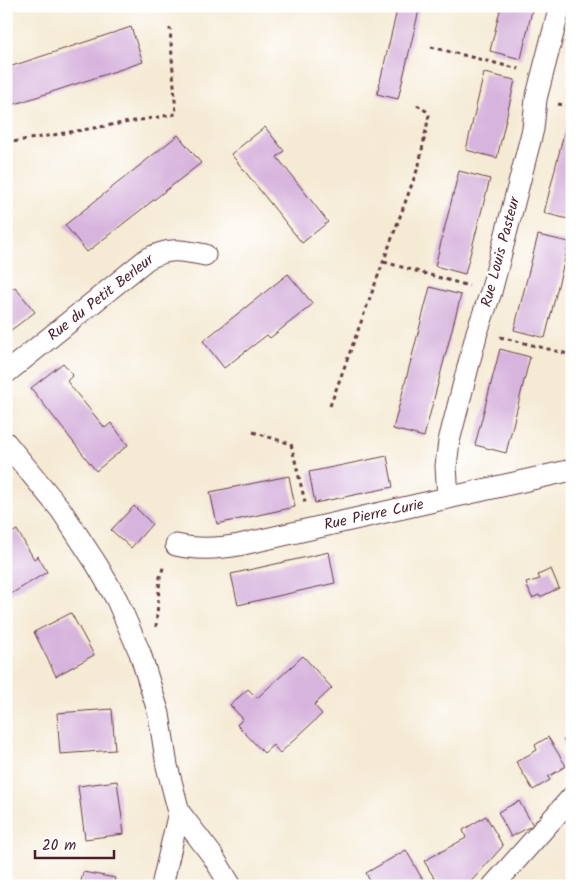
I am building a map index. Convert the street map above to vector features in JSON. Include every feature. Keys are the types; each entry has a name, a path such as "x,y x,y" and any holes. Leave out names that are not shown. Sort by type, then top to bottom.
{"street":[{"name":"Rue Louis Pasteur","path":"448,498 446,466 449,441 477,332 491,292 533,129 536,99 560,6"},
{"name":"Rue du Petit Berleur","path":"6,373 147,258 160,252 178,249 205,255"},
{"path":"6,443 61,510 97,564 117,600 140,653 158,714 179,812 212,855 230,886"},
{"name":"Rue Pierre Curie","path":"176,545 193,549 214,549 572,470"},
{"path":"493,886 572,797"},
{"path":"162,886 179,812"}],"path":[{"path":"6,143 176,114 170,28"},
{"path":"431,47 542,75"},
{"path":"330,406 419,165 429,116 426,111 417,105"},
{"path":"384,262 491,292"},
{"path":"477,332 572,356"},
{"path":"253,432 291,444 312,528"},
{"path":"140,653 153,644 156,636 160,577 166,560 176,545"}],"building":[{"path":"398,6 420,6 398,99 377,94"},
{"path":"501,6 533,6 521,59 490,51"},
{"path":"131,27 143,62 6,107 6,68"},
{"path":"484,73 515,80 497,158 466,150"},
{"path":"572,77 572,97 567,96"},
{"path":"568,117 572,118 572,220 544,213"},
{"path":"265,127 284,151 277,157 328,222 302,243 231,154"},
{"path":"178,135 201,163 87,252 65,225"},
{"path":"459,171 490,179 465,274 435,266"},
{"path":"538,235 569,242 545,338 514,330"},
{"path":"288,274 313,304 270,338 267,335 224,368 203,341"},
{"path":"15,287 35,312 6,334 6,294"},
{"path":"430,287 461,295 424,437 393,429"},
{"path":"500,349 530,357 506,453 475,445"},
{"path":"63,363 73,375 67,381 73,389 105,428 111,423 128,445 96,471 31,388"},
{"path":"387,456 393,487 315,503 309,472"},
{"path":"289,476 295,507 217,524 210,492"},
{"path":"134,506 152,524 131,548 111,530"},
{"path":"17,530 34,559 38,556 47,572 6,597 6,536"},
{"path":"329,552 335,583 238,605 231,574"},
{"path":"551,569 559,588 540,597 539,595 532,598 526,583 540,579 538,575"},
{"path":"71,613 94,655 56,676 34,632"},
{"path":"303,656 332,688 314,705 322,714 280,753 273,745 264,753 237,725 243,719 230,705 248,689 257,698"},
{"path":"112,709 115,750 60,754 57,713"},
{"path":"572,735 572,755 563,740"},
{"path":"548,737 566,766 548,777 550,780 533,790 516,762 537,750 535,745"},
{"path":"117,781 124,834 85,839 78,786"},
{"path":"519,801 533,825 511,837 498,812"},
{"path":"486,816 503,846 467,886 439,886 424,861 466,838 463,830"},
{"path":"406,850 425,884 423,886 372,886 366,873"},
{"path":"83,872 115,878 113,886 80,886"}]}
